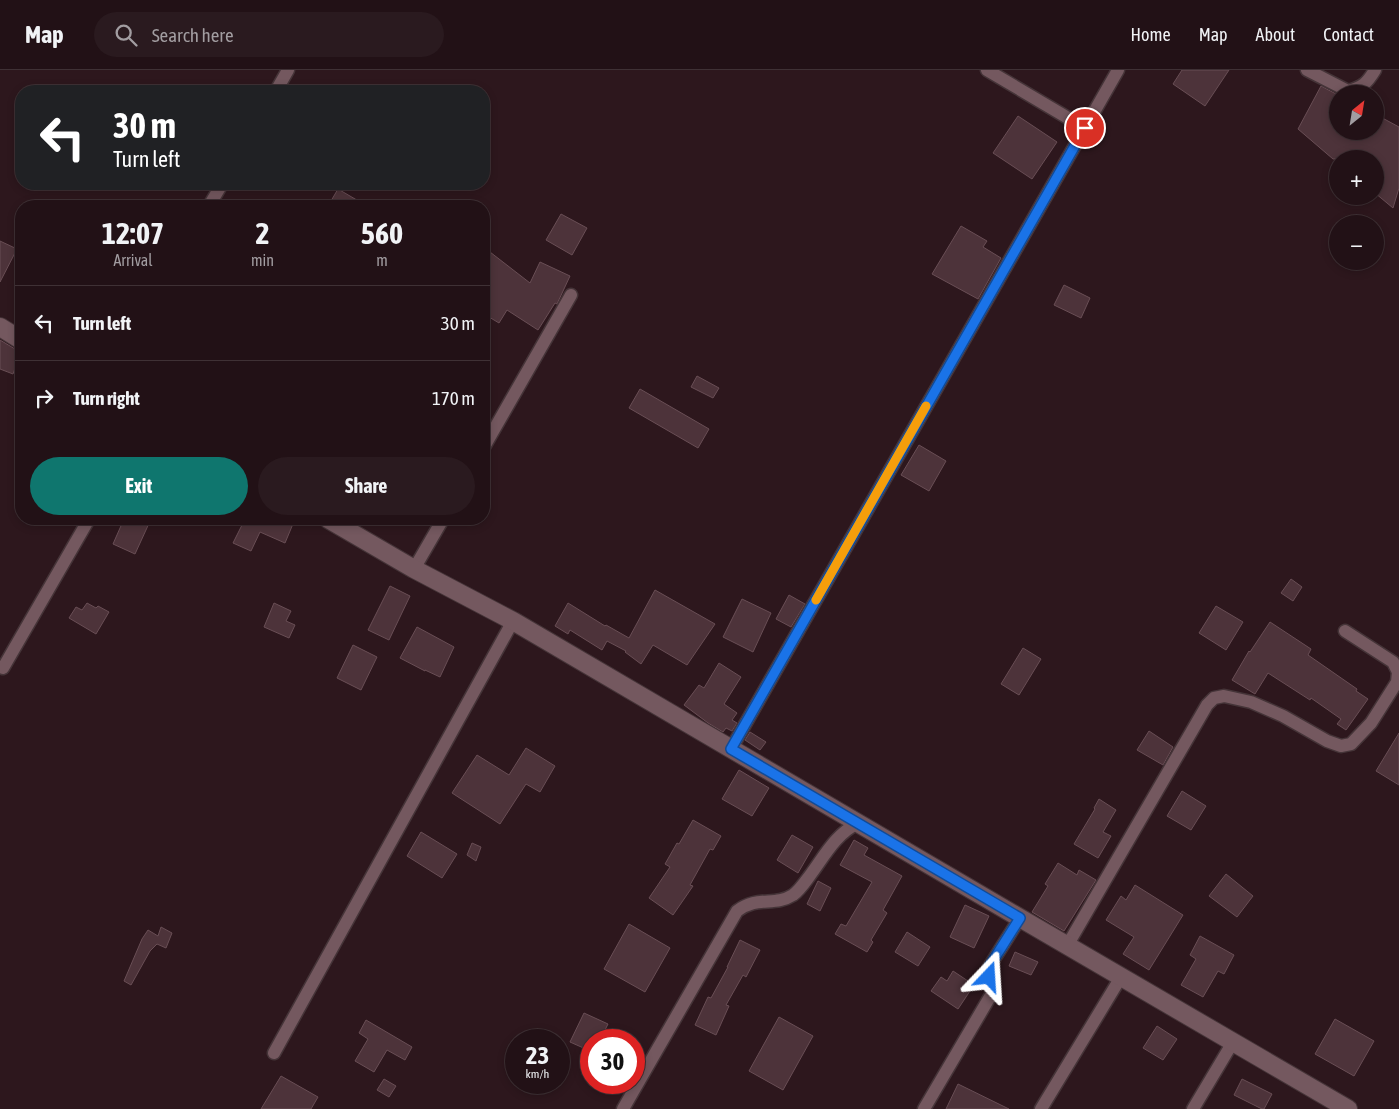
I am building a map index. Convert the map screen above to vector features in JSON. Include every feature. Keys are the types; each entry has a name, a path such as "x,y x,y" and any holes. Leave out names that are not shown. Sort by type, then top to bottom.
{"street":[{"path":"279,85 288,70"},
{"path":"987,70 1085,128"},
{"path":"731,749 1118,70"},
{"path":"1307,70 1348,91 1360,88 1369,80 1375,70"},
{"path":"490,437 571,295"},
{"path":"0,327 15,336"},
{"path":"3,668 86,525"},
{"path":"338,525 414,569 513,621 1348,1109"},
{"path":"414,569 440,525"},
{"path":"274,1053 513,621"},
{"path":"1067,946 1207,705 1214,698 1224,696 1251,702 1283,716 1327,741 1342,746 1351,744 1372,723 1397,682 1398,672 1393,662 1346,631"},
{"path":"623,1109 737,911 756,902 779,901 793,895 803,885 834,840 849,827 858,823"},
{"path":"924,1109 991,995 992,985 988,974 989,967 1020,918"},
{"path":"1041,1109 1121,977"},
{"path":"1193,1109 1233,1042"}],"building":[{"path":"1182,70 1229,70 1205,106 1173,84"},
{"path":"1321,86 1329,90 1329,140 1384,140 1384,119 1399,127 1399,188 1393,208 1384,200 1384,150 1329,150 1329,156 1298,129"},
{"path":"1018,116 1057,142 1032,179 993,153"},
{"path":"337,190 340,190 357,200 332,200"},
{"path":"561,214 587,228 572,255 546,240"},
{"path":"961,226 987,241 983,247 1001,258 978,299 932,274"},
{"path":"0,241 15,248 15,253 0,282"},
{"path":"490,252 530,283 540,262 570,276 557,304 555,303 538,330 507,310 499,323 490,318"},
{"path":"1064,285 1090,298 1081,318 1054,305"},
{"path":"0,340 15,349 15,368 13,374 0,369"},
{"path":"697,376 719,388 713,398 691,387"},
{"path":"640,389 709,429 698,448 629,408"},
{"path":"919,445 946,461 929,491 901,475"},
{"path":"121,525 148,525 135,554 113,544"},
{"path":"242,525 292,525 285,543 260,532 251,551 233,543"},
{"path":"1291,579 1302,587 1293,601 1281,593"},
{"path":"390,586 410,596 389,640 368,630"},
{"path":"655,590 715,624 687,665 653,645 641,664 626,651 607,641 602,650 570,630 568,634 555,626 568,603 605,626 629,638"},
{"path":"789,595 805,604 791,627 776,619"},
{"path":"742,599 771,613 753,652 723,637"},
{"path":"87,603 109,612 96,634 69,618 76,607 82,610"},
{"path":"274,603 291,611 286,621 295,625 289,638 264,627"},
{"path":"1216,606 1243,622 1226,650 1199,633"},
{"path":"1270,622 1311,649 1308,655 1357,689 1356,691 1368,699 1346,730 1337,724 1341,719 1311,698 1310,700 1268,673 1255,694 1232,680 1249,651"},
{"path":"417,627 454,647 440,677 400,658"},
{"path":"353,645 377,657 361,690 337,678"},
{"path":"1023,648 1041,659 1019,695 1001,684"},
{"path":"719,663 741,677 724,704 737,713 732,720 737,723 732,731 726,728 723,732 684,705 699,685 704,688"},
{"path":"1149,731 1173,747 1163,765 1137,750"},
{"path":"750,732 766,742 760,750 745,740"},
{"path":"1399,733 1399,785 1376,771"},
{"path":"526,748 555,766 540,792 526,784 500,824 452,793 477,755 509,775"},
{"path":"739,770 769,788 752,816 722,799"},
{"path":"1182,791 1206,806 1191,830 1167,816"},
{"path":"1099,799 1116,810 1103,832 1111,836 1098,858 1074,844"},
{"path":"693,820 721,836 713,850 710,849 690,885 693,886 673,915 649,898 670,867 665,864"},
{"path":"421,832 457,854 442,878 407,856"},
{"path":"792,835 813,847 798,873 777,860"},
{"path":"854,840 868,848 864,855 902,876 883,910 887,913 871,940 873,942 867,952 835,934 841,924 846,926 872,882 840,865"},
{"path":"472,843 481,847 476,861 467,855"},
{"path":"1058,863 1077,875 1079,870 1096,880 1064,931 1032,912 1048,886 1045,884"},
{"path":"1226,874 1253,896 1237,917 1209,896"},
{"path":"818,881 831,888 820,911 807,904"},
{"path":"1135,885 1183,915 1149,970 1123,954 1134,937 1106,920 1121,896 1126,900"},
{"path":"965,905 989,916 974,948 950,937"},
{"path":"629,924 670,948 645,992 604,969"},
{"path":"161,927 172,933 166,948 157,944 150,951 131,985 124,981 142,939 148,930 158,936"},
{"path":"907,932 930,947 918,966 895,952"},
{"path":"1200,936 1234,955 1224,974 1218,971 1203,997 1181,985 1196,959 1190,955"},
{"path":"740,940 760,950 746,977 743,975 726,1005 729,1006 716,1035 695,1025 708,997 711,998 728,967"},
{"path":"1015,952 1038,962 1031,975 1009,966"},
{"path":"953,971 974,985 958,1009 931,991 941,977 947,981"},
{"path":"584,1013 608,1024 606,1029 580,1029 580,1046 570,1042"},
{"path":"779,1017 813,1036 783,1090 749,1071"},
{"path":"1335,1019 1374,1041 1354,1076 1315,1054"},
{"path":"366,1020 412,1047 405,1060 387,1050 374,1072 355,1061 368,1039 359,1033"},
{"path":"1157,1026 1177,1039 1163,1060 1143,1048"},
{"path":"281,1076 318,1097 311,1109 261,1109"},
{"path":"384,1079 396,1086 389,1097 377,1090"},
{"path":"1242,1079 1272,1094 1264,1109 1234,1095"},
{"path":"958,1084 1009,1109 946,1109"}],"slow traffic":[{"path":"816,600 926,406"}],"route":[{"path":"989,977 989,967 1020,918 731,749 1085,128"}]}
